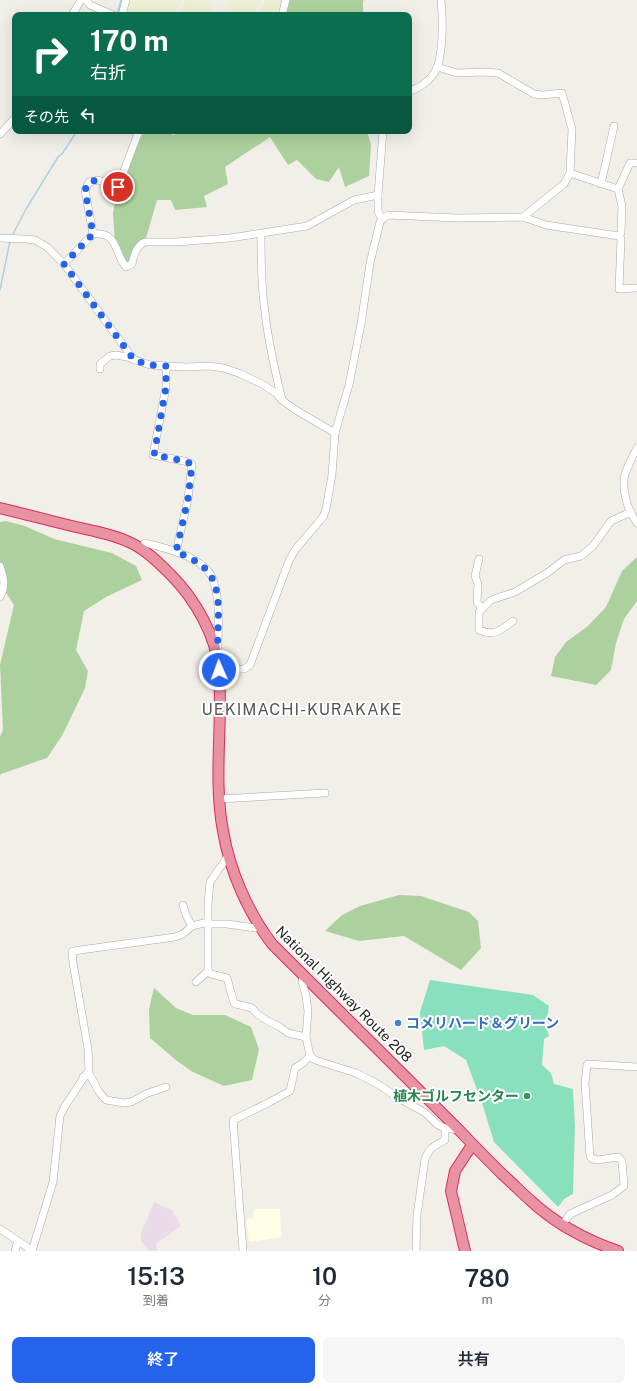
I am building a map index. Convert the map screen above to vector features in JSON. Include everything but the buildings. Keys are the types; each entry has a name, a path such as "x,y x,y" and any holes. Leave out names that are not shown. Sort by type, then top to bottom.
{"highway":[{"name":"National Highway Route 208","path":"0,508 106,534 129,542 142,549 176,580 194,602 214,646 219,670 219,799 223,831 228,856 235,875 259,927 272,944 531,1202 562,1225 595,1242 617,1251"},
{"path":"465,1251 452,1203 451,1192 455,1172 472,1144"}],"street":[{"path":"74,12 81,0"},
{"path":"86,0 90,5 106,12"},
{"path":"123,12 126,0"},
{"path":"283,12 286,0"},
{"path":"412,90 419,88 431,77 437,67 441,45 441,0"},
{"path":"437,67 457,73 498,73 534,94 543,95 562,93 572,129 570,173 564,184 523,217"},
{"path":"0,134 12,121"},
{"path":"601,184 614,126"},
{"path":"93,234 85,190 86,186 89,182 98,180 118,187 138,134"},
{"path":"382,220 378,211 378,195 383,134"},
{"path":"637,163 630,163 618,189 622,206 621,233 619,236 621,239 619,289 637,288"},
{"path":"570,173 618,189"},
{"path":"64,264 93,234 102,233 111,238 122,262 126,267 132,264 140,244 145,242 176,242 230,238 307,226 354,200 378,195"},
{"path":"142,549 145,543 176,552 188,557 211,575 216,589 218,606 219,670 244,669 250,665 295,550 323,517 326,509 332,475 335,433 349,385 362,320 370,263 383,218 389,215 456,218 497,216 523,217 546,226 619,236"},
{"path":"261,234 265,312 276,376 282,400"},
{"path":"0,238 35,240 47,247 64,264 134,360"},
{"path":"100,368 100,364 110,356 116,355 150,365 186,367 209,366 224,368 262,384 276,393 282,400 294,409 335,433"},
{"path":"166,366 166,387 154,455 192,464 188,499 176,552"},
{"path":"637,448 625,474 624,483 627,504 637,524"},
{"path":"513,620 500,630 488,634 479,630 479,612 491,600 515,592 547,573 564,560 581,556 593,546 611,521 631,512"},
{"path":"479,559 475,576 478,584 477,602 482,608"},
{"path":"0,566 5,582 3,592 0,597"},
{"path":"219,799 325,793"},
{"path":"196,982 208,971 208,904 210,882 228,856"},
{"path":"183,905 192,926"},
{"path":"0,1229 33,1251 53,1182 60,1116 83,1077 89,1070 89,1060 72,952 176,937 183,934 192,926 208,923 256,928 259,927"},
{"path":"208,971 211,974 227,978 234,1002 236,1004 252,1008 257,1014 288,1033 306,1037"},
{"path":"304,975 302,981 308,1011 306,1037 310,1056 315,1060 356,1073 376,1083 400,1099 424,1112 438,1125 445,1128 459,1130"},
{"path":"243,1251 234,1120 290,1090 295,1068 310,1056"},
{"path":"562,1225 570,1214 612,1195 624,1186 622,1161 618,1158 598,1160 592,1159 590,1156 585,1083 587,1065 637,1067"},
{"path":"83,1077 90,1075 106,1100 124,1103 131,1102 148,1093 166,1087"},
{"path":"416,1251 417,1215 425,1159 428,1152 435,1145 445,1140 445,1128"},
{"path":"15,1251 18,1240"}],"shaded area":[{"path":"130,0 182,0 175,12 126,12"},
{"path":"187,0 208,0 216,5 212,12 179,12"},
{"path":"227,0 262,0 254,12 235,12 224,5"},
{"path":"266,0 286,0 283,12 259,12"},
{"path":"154,1202 172,1210 181,1226 156,1244 157,1251 149,1251 141,1241 141,1233"},
{"path":"254,1209 280,1209 281,1237 249,1242 246,1220 253,1218"}],"green space":[{"path":"288,0 364,0 363,12 285,12"},
{"path":"143,134 368,134 371,145 369,176 345,187 339,167 329,182 316,179 297,160 288,165 270,137 225,167 228,184 204,196 207,207 175,210 171,200 157,200 145,242 129,266 115,245 113,213 118,187"},
{"path":"6,521 25,526 54,539 112,553 136,566 142,580 106,597 84,611 76,650 88,671 85,688 63,734 47,758 1,774 0,776 0,737 3,730 0,665 14,605 0,583 0,522"},
{"path":"637,557 637,601 624,619 616,643 611,670 596,685 551,676 555,657 566,642 588,626 606,607 622,571"},
{"path":"399,895 421,896 469,912 478,921 481,948 461,970 404,936 359,941 325,931 342,915 360,906"},
{"name":"植木ゴルフセンター","path":"430,980 533,995 549,1006 546,1025 549,1036 544,1039 542,1065 551,1073 554,1084 573,1089 575,1127 573,1194 564,1199 558,1207 494,1142 482,1103 466,1060 444,1046 424,1050 420,1012"},
{"path":"154,988 176,1008 193,1015 225,1015 251,1027 259,1049 252,1080 224,1086 193,1072 177,1061 150,1038 149,1009"}],"waterway":[{"path":"118,12 121,0"},
{"path":"12,236 26,209 58,157 62,154 75,134"},
{"path":"0,290 10,241"}],"place":[{"name":"コメリハード＆グリーン","path":"398,1023"},
{"name":"植木ゴルフセンター","path":"527,1096"}],"district":[{"name":"UEKIMACHI-KURAKAKE","path":"302,709"}],"route":[{"path":"118,187 98,180 89,182 86,186 85,190 93,234 64,264 134,360 150,365 166,366 166,387 163,411 154,455 192,464 188,499 176,552 194,561 211,575 216,589 218,606 219,670"}]}
